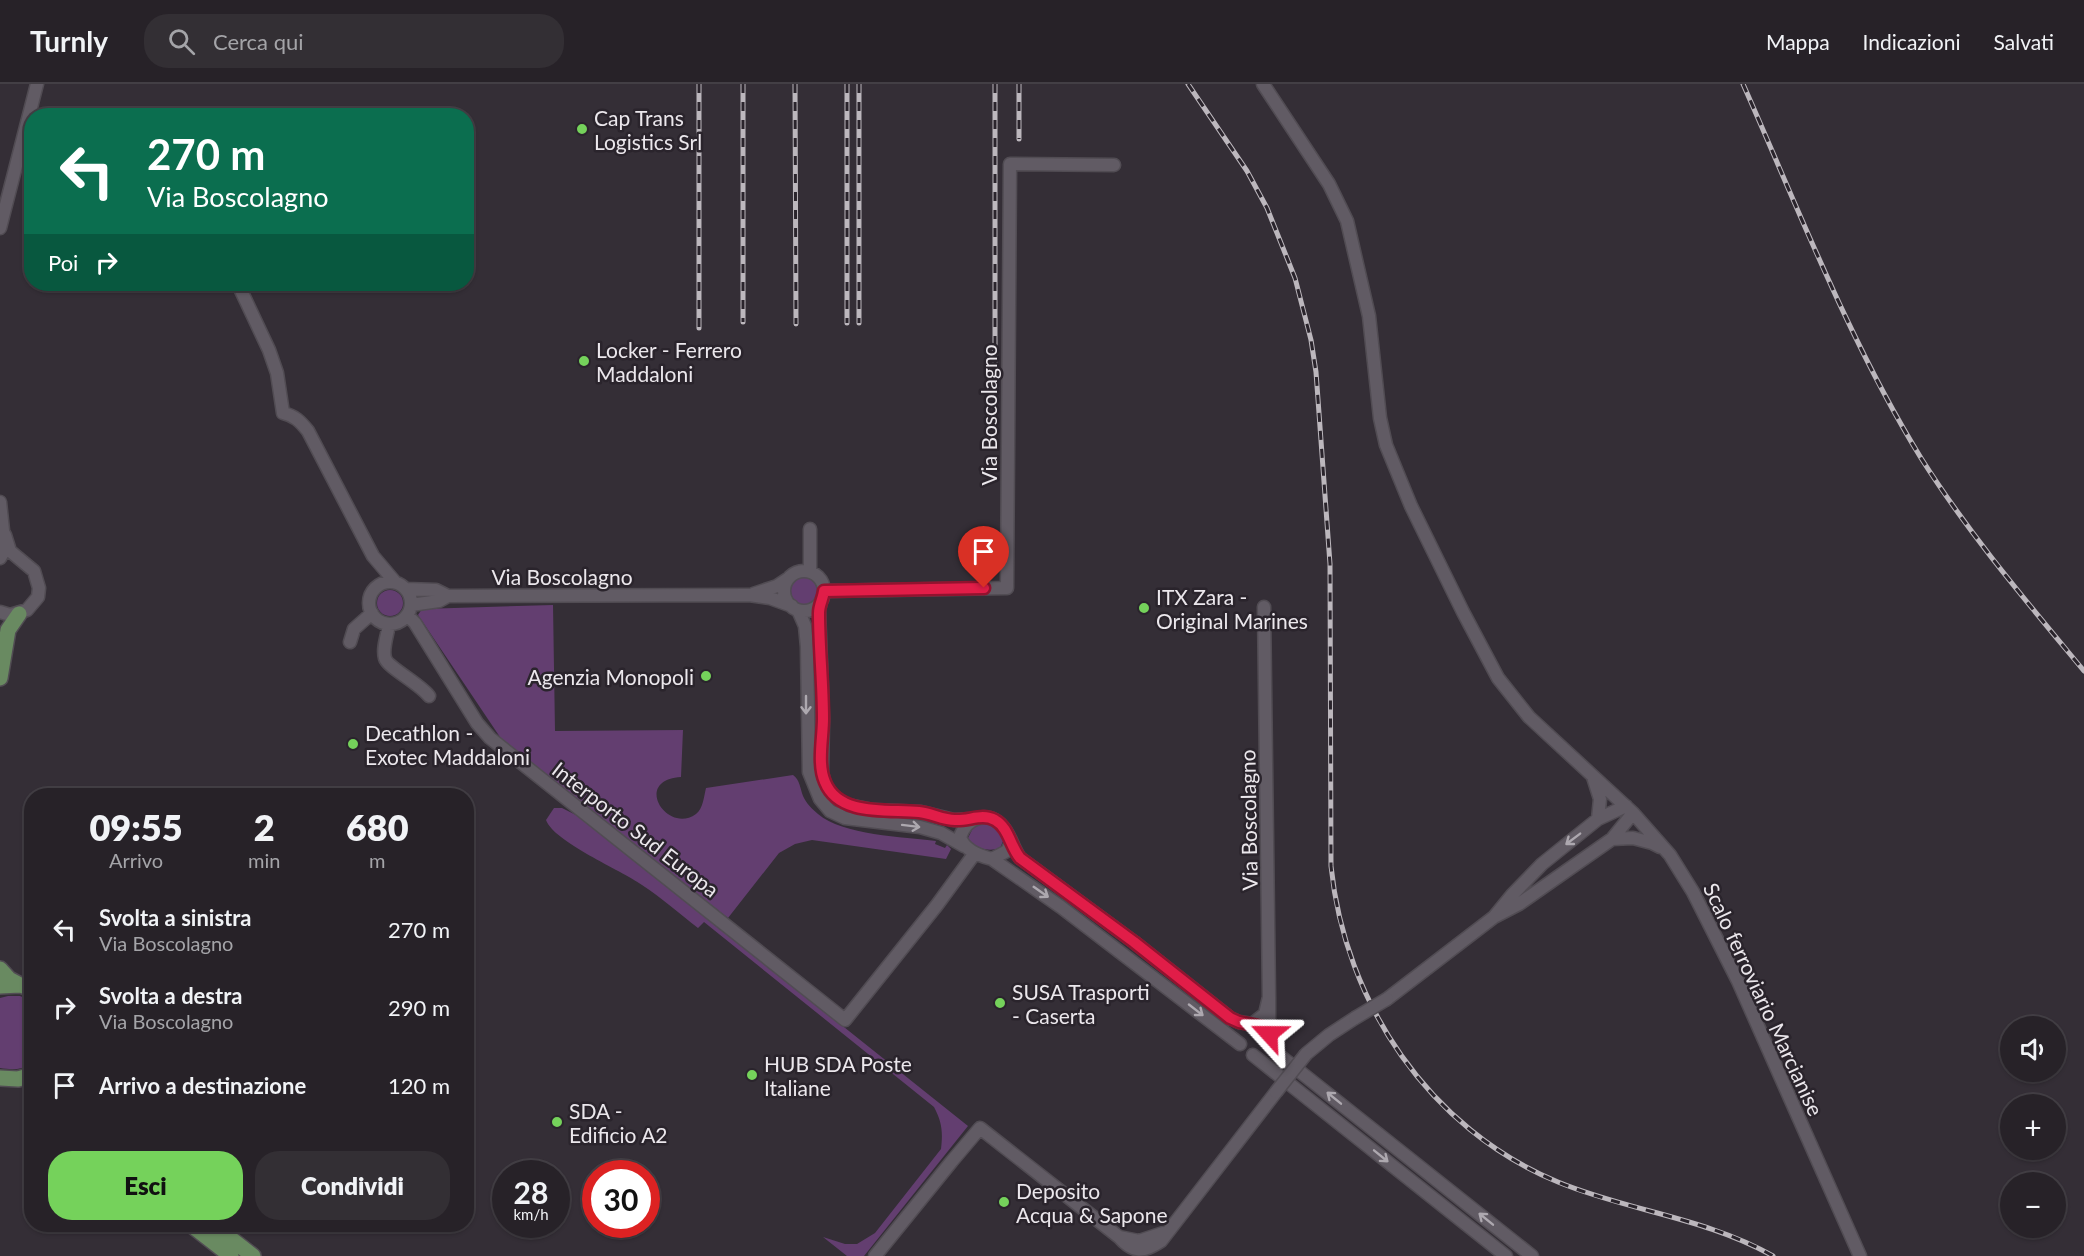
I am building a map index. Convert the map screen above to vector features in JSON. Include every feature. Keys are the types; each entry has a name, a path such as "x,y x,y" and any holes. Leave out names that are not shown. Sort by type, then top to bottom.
{"main road":[{"path":"0,678 8,630 19,614"},
{"path":"0,622 4,648"},
{"path":"0,969 9,979 24,986"},
{"path":"0,986 24,987"},
{"path":"0,1078 24,1080"},
{"path":"200,1232 231,1256"},
{"path":"222,1232 253,1256"}],"street":[{"path":"31,108 37,84"},
{"name":"Scalo ferroviario Marcianise","path":"1263,84 1329,184 1347,221 1369,316 1382,426 1410,506 1498,678 1529,717 1592,773 1629,810 1670,855 1693,892 1718,940 1860,1256"},
{"path":"0,228 24,135"},
{"name":"Via Boscolagno","path":"406,589 436,590 447,596 749,595 770,598 795,608 811,609 823,596 1006,588 1010,164 1114,165"},
{"path":"241,291 278,374 283,413 293,416 308,431 373,556 395,582 406,589 410,595 409,610 396,623 382,622 372,613 369,600 377,578 373,556"},
{"path":"0,502 5,549 0,560 22,561"},
{"path":"810,529 810,572 818,576 822,582 823,596 819,610 823,719 822,773 825,784 832,795 843,804 873,810 921,812 954,820 982,816 998,822 1005,829 1020,858 1134,942 1230,1018 1263,1027 1279,1055 1532,1256"},
{"path":"0,612 10,615 19,614 33,604 39,588 34,571 10,551 4,535"},
{"name":"Via Boscolagno","path":"749,595 765,591 800,571 810,572"},
{"path":"789,578 784,589 788,601 795,608 805,626 809,772 819,799 830,811 845,818 920,827 941,833 992,859 1061,907 1240,1044 1246,1052 1253,1055 1506,1256"},
{"path":"375,588 388,582 395,582"},
{"name":"Via Boscolagno","path":"409,610 439,601 447,596"},
{"name":"Via Boscolagno","path":"1264,607 1269,1036"},
{"name":"Interporto Sud Europa","path":"409,610 477,723 490,738 845,1020 937,905 970,849"},
{"path":"350,642 354,629 372,613"},
{"path":"389,624 384,652 387,662 429,696"},
{"path":"1592,773 1600,799 1598,819"},
{"path":"1494,917 1530,876 1556,852 1598,819 1629,810"},
{"path":"875,1256 976,1131 982,1129 1119,1237 1139,1240 1167,1231 1306,1054 1329,1035 1387,999 1494,917 1520,904 1612,839 1629,810"},
{"path":"970,849 960,837 962,830 973,819"},
{"path":"1612,839 1644,840 1662,848 1670,855"},
{"path":"992,859 1007,851 1011,843"},
{"path":"1530,876 1537,874 1542,877 1544,882 1541,890"},
{"path":"1240,1044 1240,1034 1243,1029 1265,1014 1269,997"},
{"path":"1253,1055 1264,1052 1269,1036"}],"shaded area":[{"path":"805,577 815,581 819,591 815,601 805,605 795,601 791,591 795,581"},
{"path":"390,590 399,594 403,603 399,612 390,616 381,612 377,603 381,594"},
{"path":"553,605 555,731 683,730 681,777 666,780 659,787 657,796 659,804 675,818 685,819 696,814 702,806 706,788 793,775 807,803 829,821 857,831 936,841 935,844 945,848 947,845 951,849 946,859 812,840 795,844 779,853 728,918 504,743 418,615 422,609"},
{"path":"554,808 562,808 582,818 968,1126 864,1256 847,1256 823,1237 845,1244 857,1244 875,1233 941,1149 941,1127 934,1107 704,922 698,928 642,885 561,837 546,820"},
{"path":"984,822 996,829 1004,839 1000,848 982,849 968,838 974,826"},
{"path":"8,996 24,998 24,1067 0,1068 0,998"}],"railway":[{"path":"699,84 699,328"},
{"path":"743,84 743,322"},
{"path":"795,84 796,324"},
{"path":"847,84 847,323"},
{"path":"859,84 859,323"},
{"path":"995,84 995,379"},
{"path":"1019,84 1019,139"},
{"path":"1188,84 1247,171 1267,208 1295,278 1311,340 1316,372 1330,564 1331,866 1339,917 1354,966 1375,1012 1401,1056 1433,1095 1470,1130 1512,1159 1558,1182 1721,1232 1773,1256"},
{"path":"1743,84 1848,322 1895,414 1921,458 1959,514 2084,671"}],"place":[{"name":"Cap Trans Logistics Srl","path":"582,129"},
{"name":"Locker - Ferrero Maddaloni","path":"584,361"},
{"name":"ITX Zara - Original Marines","path":"1144,608"},
{"name":"Agenzia Monopoli","path":"706,676"},
{"name":"Decathlon - Exotec Maddaloni","path":"353,744"},
{"name":"SUSA Trasporti - Caserta","path":"1000,1003"},
{"name":"HUB SDA Poste Italiane","path":"752,1075"},
{"name":"SDA - Edificio A2","path":"557,1122"},
{"name":"Deposito Acqua & Sapone","path":"1004,1202"}],"route":[{"path":"984,588 824,591 819,610 823,719 822,773 825,784 832,795 843,804 873,810 921,812 954,820 982,816 991,818 1005,829 1020,858 1134,942 1230,1018 1263,1027 1269,1034"}]}
